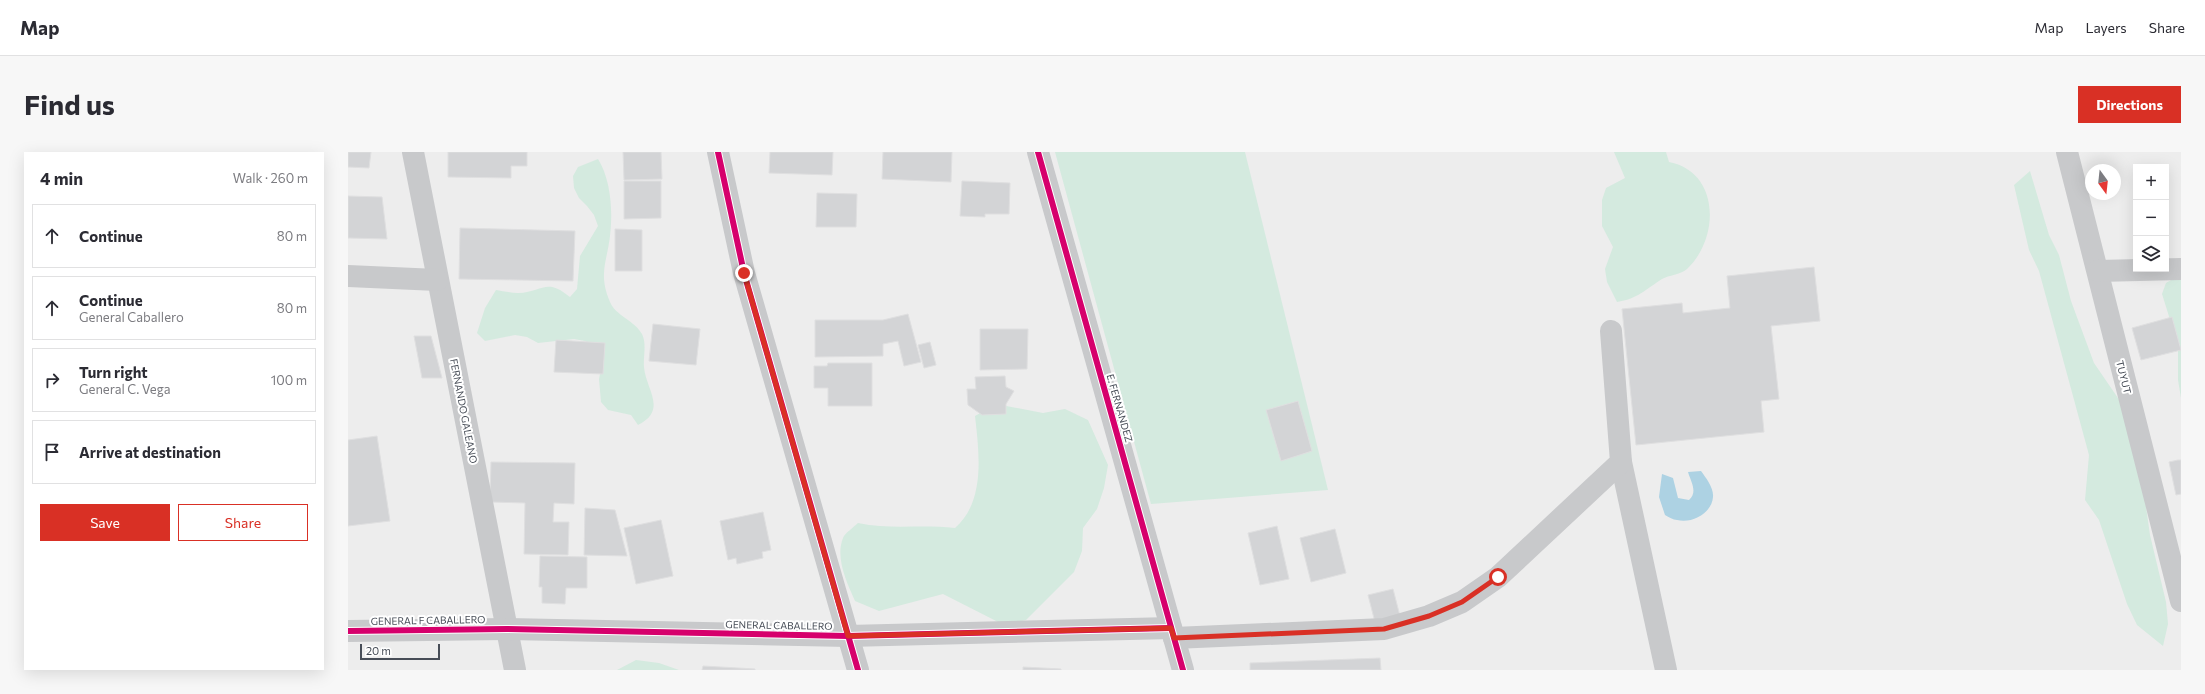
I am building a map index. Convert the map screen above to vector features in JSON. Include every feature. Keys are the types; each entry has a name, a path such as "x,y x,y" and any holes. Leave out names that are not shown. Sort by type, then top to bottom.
{"street":[{"name":"FERNANDO GALEANO","path":"413,152 515,670"},
{"path":"718,152 744,273 858,670"},
{"name":"E. FERNANDEZ","path":"1038,152 1183,670"},
{"name":"TUYUT","path":"2067,152 2177,569 2181,601"},
{"path":"2098,271 2181,269"},
{"path":"348,276 437,280"},
{"path":"1611,331 1621,462 1666,670"},
{"name":"GENERAL CABALLERO","path":"508,629 848,636 1172,633 1384,629 1429,616 1462,602 1498,577 1621,462"},
{"name":"GENERAL F CABALLERO","path":"348,631 508,629"}],"green space":[{"path":"1055,152 1245,152 1328,490 1151,504"},
{"path":"1614,152 1666,152 1669,162 1686,168 1698,179 1706,192 1710,208 1709,224 1705,241 1698,256 1687,269 1681,273 1662,279 1630,299 1617,302 1607,282 1605,269 1613,247 1602,226 1602,200 1606,188 1625,178"},
{"path":"598,159 606,176 611,206 610,236 604,268 606,292 616,311 635,325 642,334 645,346 644,367 653,399 654,406 652,413 647,419 638,425 631,415 608,410 601,402 599,379 601,369 593,348 585,341 574,339 538,343 527,337 515,335 485,341 477,333 485,308 496,290 518,293 550,287 562,291 570,297 577,289 580,256 598,226 594,215 579,198 574,188 573,176 578,167"},
{"path":"2030,171 2049,235 2059,255 2071,301 2094,363 2120,401 2140,464 2150,535 2166,602 2168,624 2163,646 2137,625 2127,604 2099,520 2085,500 2089,455 2039,271 2029,250 2014,185"},
{"path":"2176,277 2181,279 2181,398 2178,380 2178,345 2162,294 2166,283"},
{"path":"996,404 1043,413 1065,409 1088,420 1108,465 1104,488 1097,509 1083,528 1082,551 1074,572 1026,620 1004,625 943,594 879,611 855,601 841,562 840,554 844,536 858,523 895,527 955,528 965,517 972,504 976,490 979,460 975,416"},
{"path":"636,660 659,663 679,670 617,670"}],"water":[{"path":"1701,471 1709,483 1713,494 1712,503 1709,508 1695,519 1683,521 1676,520 1665,515 1659,497 1662,474 1673,478 1678,498 1689,500 1692,497 1693,490 1688,472"}],"building":[{"path":"348,152 371,152 369,168 348,167"},
{"path":"448,152 527,152 527,166 511,166 511,178 448,177"},
{"path":"623,152 661,152 662,179 624,180"},
{"path":"770,152 833,152 832,175 769,173"},
{"path":"883,152 952,152 951,182 882,179"},
{"path":"624,181 661,181 661,218 624,219"},
{"path":"962,181 1010,183 1009,214 985,214 985,217 960,216"},
{"path":"817,193 857,194 856,227 816,227"},
{"path":"348,196 382,197 387,239 348,238"},
{"path":"460,228 575,231 573,281 459,279"},
{"path":"615,229 642,230 642,271 615,271"},
{"path":"1814,267 1820,321 1771,326 1779,399 1761,401 1764,432 1636,445 1622,309 1682,303 1683,313 1730,308 1727,276"},
{"path":"908,314 921,362 904,366 898,341 883,344 883,356 815,357 815,320 883,320"},
{"path":"2172,317 2181,350 2141,360 2132,328"},
{"path":"653,324 700,329 696,365 649,361"},
{"path":"980,329 1028,329 1027,369 980,370"},
{"path":"414,336 431,336 442,378 422,378"},
{"path":"556,340 605,343 603,374 554,372"},
{"path":"930,342 936,365 924,368 918,345"},
{"path":"828,363 872,363 872,406 828,406 828,388 814,388 814,366 827,366"},
{"path":"1005,376 1006,387 1014,391 1006,404 1006,414 982,415 968,405 967,389 976,389 975,377"},
{"path":"1298,401 1312,451 1281,461 1266,410"},
{"path":"377,436 390,521 348,526 348,440"},
{"path":"2181,460 2181,494 2176,495 2169,462"},
{"path":"491,462 575,463 574,504 554,503 553,522 569,522 568,555 524,554 525,503 490,502"},
{"path":"585,508 615,510 627,556 584,555"},
{"path":"763,512 771,550 762,552 763,558 737,564 736,558 728,560 720,521"},
{"path":"661,520 673,576 636,584 624,528"},
{"path":"1277,526 1289,579 1260,585 1248,533"},
{"path":"1335,529 1346,573 1311,582 1300,538"},
{"path":"540,556 587,557 587,588 566,588 565,604 542,603 542,587 539,587"},
{"path":"1393,589 1401,620 1376,626 1368,595"},
{"path":"1380,658 1381,670 1250,670 1250,663"},
{"path":"703,666 755,669 755,670 702,670"},
{"path":"1023,667 1061,669 1061,670 1023,670"}],"cycle path":[{"path":"718,152 744,273 858,670"},
{"path":"1038,152 1183,670"},
{"path":"348,631 507,629 848,636 1171,628"}],"route":[{"path":"744,273 848,636 1171,628 1174,638 1384,629 1429,616 1462,602 1498,577"}]}
